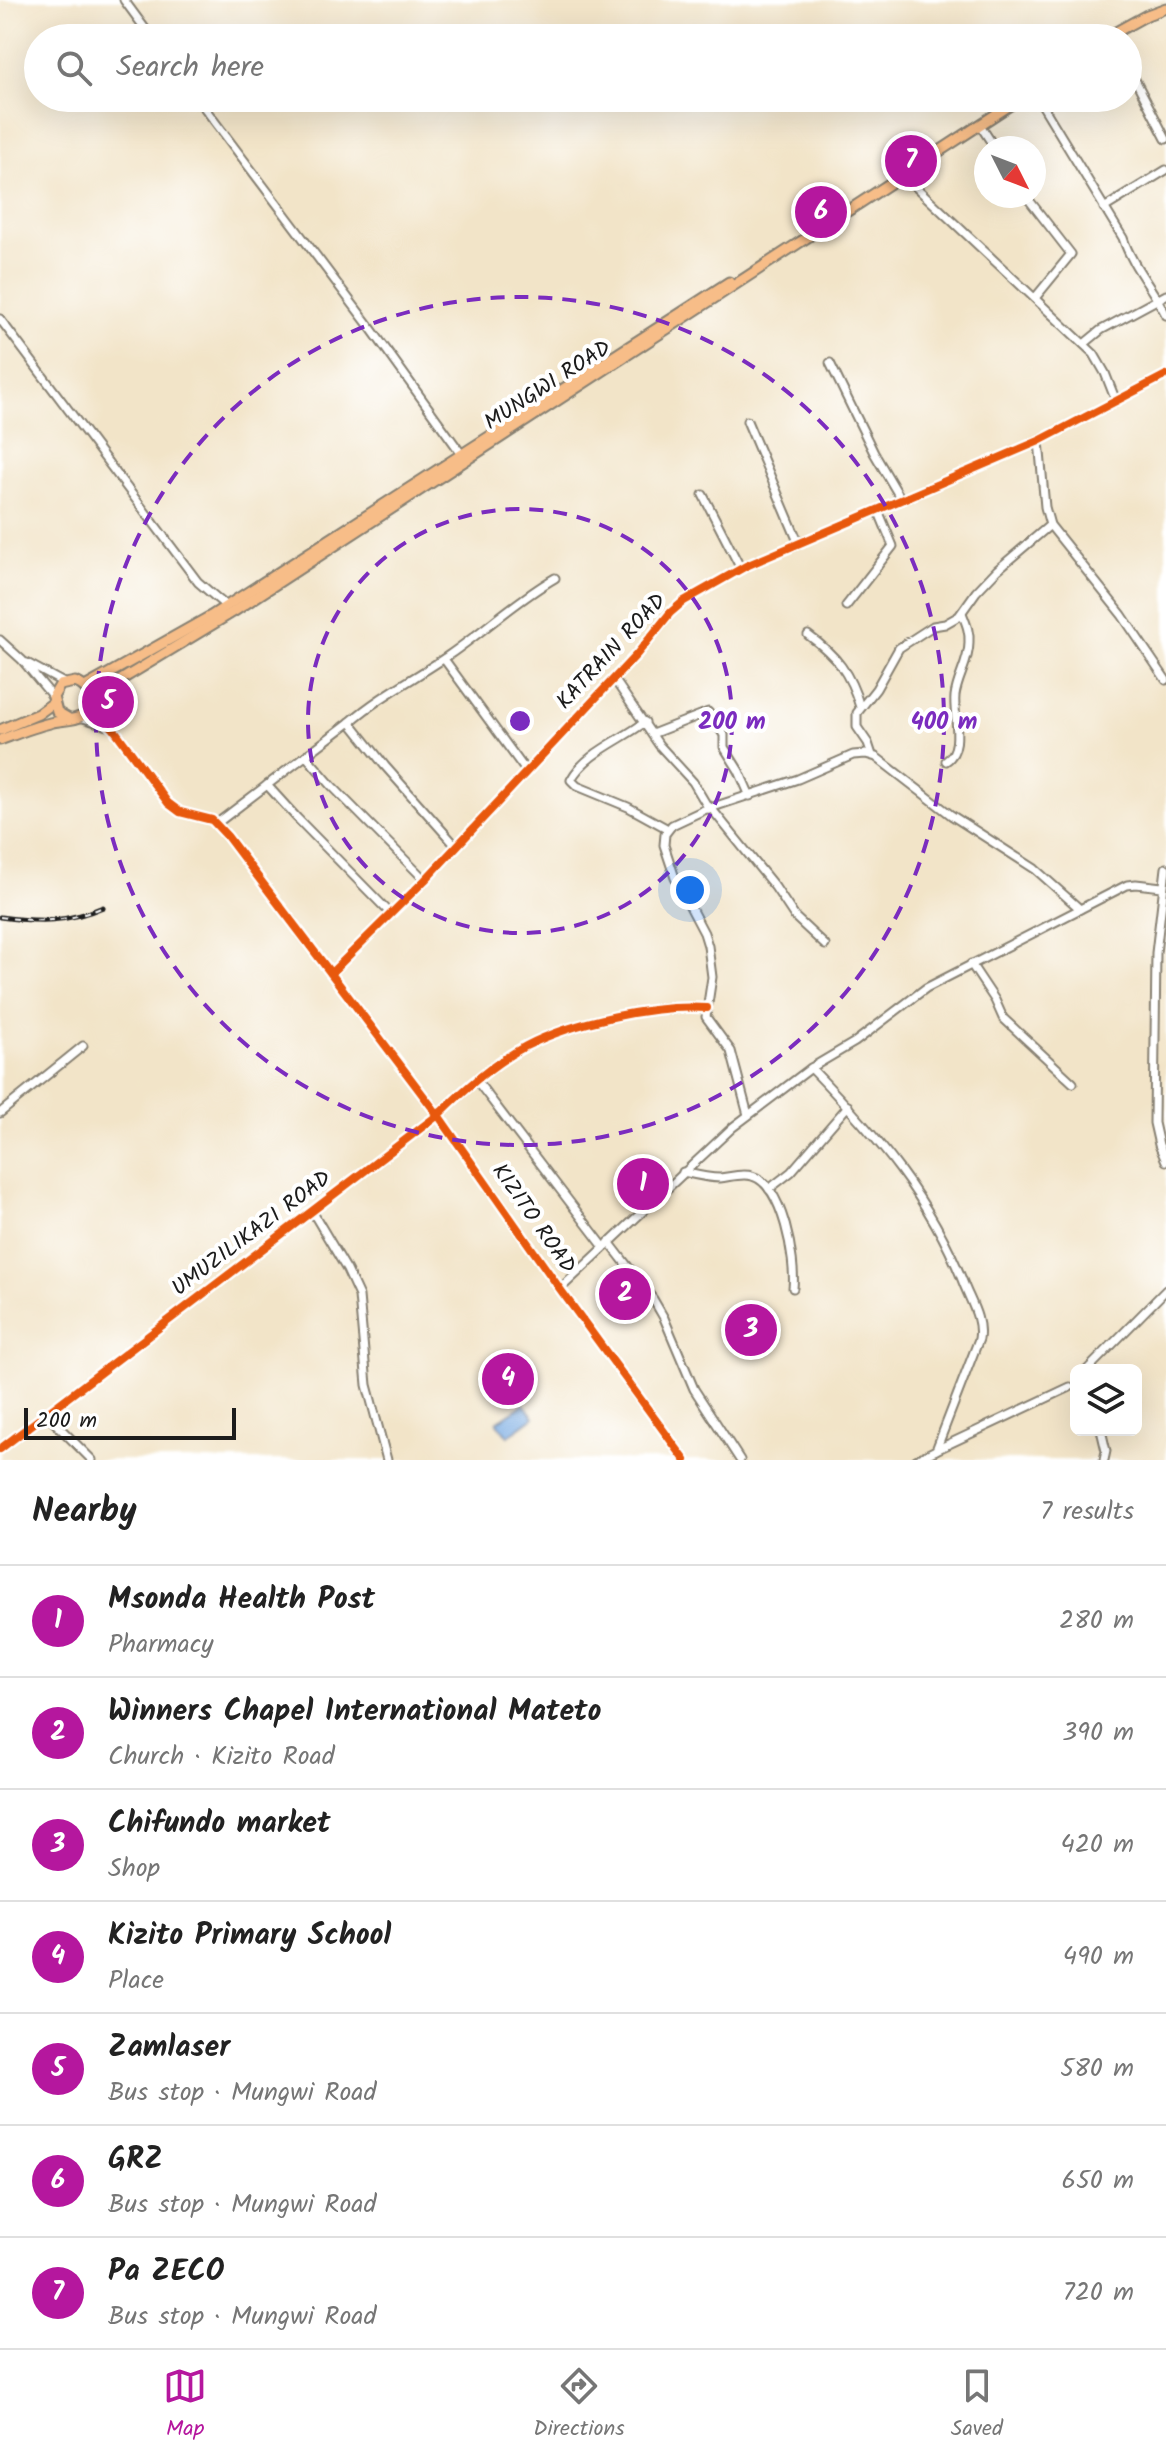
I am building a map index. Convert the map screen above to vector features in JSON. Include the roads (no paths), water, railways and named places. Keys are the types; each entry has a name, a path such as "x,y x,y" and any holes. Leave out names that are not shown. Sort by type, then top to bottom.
{"main road":[{"path":"1131,24 1166,10"},
{"path":"1140,24 1166,10"},
{"name":"MUNGWI ROAD","path":"91,701 233,612 699,300 992,112"},
{"name":"MUNGWI ROAD","path":"85,687 226,606 464,457 1000,112"},
{"path":"0,730 38,714 53,700 57,689 64,683 75,682 85,687 91,701 89,709 80,717 41,725 0,740"},
{"path":"53,700 57,712 69,719"}],"street":[{"path":"124,0 142,24"},
{"path":"1142,93 1166,139"},
{"path":"207,112 464,457"},
{"path":"1046,112 1123,238 1130,257 1162,297 1166,315"},
{"path":"980,125 987,136"},
{"path":"1104,208 1166,170"},
{"path":"903,175 1084,344 1099,361 1116,401"},
{"path":"1035,208 1071,254 1035,298"},
{"path":"1084,344 1101,330 1162,297"},
{"path":"0,319 198,582 226,606"},
{"path":"830,363 874,453 901,499"},
{"name":"KATRAIN ROAD","path":"331,973 425,880 614,679 677,606 741,569 1039,441 1166,375"},
{"path":"747,421 799,544"},
{"path":"1039,441 1045,507 1050,525 1122,615 1166,680"},
{"path":"703,495 741,569"},
{"path":"846,606 893,546 878,510"},
{"path":"1050,525 997,570 962,613 950,622 933,626 899,648 876,689 860,707 856,724 872,755 951,815 1035,869 1080,909"},
{"path":"91,701 168,803 180,812 204,817 216,824 381,697 444,659 555,578"},
{"path":"946,761 955,749 955,693 969,654 969,634 962,613"},
{"path":"808,635 830,652 851,680 860,707"},
{"path":"0,640 22,660 53,700"},
{"path":"444,659 526,771"},
{"path":"22,660 64,683"},
{"path":"614,679 664,751 693,782 710,809 775,887 795,917 825,945"},
{"path":"652,734 704,713 711,714 724,735 724,747 750,796"},
{"path":"80,717 113,728"},
{"path":"350,722 456,846"},
{"path":"645,722 600,751 571,780 577,786 628,807 668,829"},
{"path":"748,1115 731,1051 708,1022 712,977 708,946 675,878 664,840 672,825 710,809 853,755 872,755"},
{"path":"306,756 425,880"},
{"path":"267,785 391,914"},
{"name":"KIZITO ROAD","path":"216,824 438,1115 685,1460"},
{"path":"1166,868 1156,953 1154,1123 1166,1161"},
{"path":"560,1289 748,1115 811,1068 855,1042 926,988 1127,885 1162,887"},
{"path":"1156,953 1166,954"},
{"path":"971,964 1003,1018 1073,1083"},
{"name":"UMUZILIKAZI ROAD","path":"0,1449 524,1047 615,1017 668,1008 707,1008"},
{"path":"0,1113 83,1046"},
{"path":"811,1068 848,1106 913,1185 951,1250 979,1321 979,1339 936,1450"},
{"path":"477,1081 653,1299 694,1389 740,1460"},
{"path":"769,1189 791,1172 848,1106"},
{"path":"683,1172 715,1178 751,1175 762,1181 775,1197 788,1237 794,1264 793,1288"},
{"path":"312,1211 359,1296 367,1385 387,1460"},
{"path":"1093,1364 1166,1290"},
{"path":"916,1460 1070,1389"},
{"path":"46,1414 92,1460"},
{"path":"1102,1436 1106,1451 1104,1460"}],"water":[{"path":"524,1404 534,1417 508,1436 497,1422"}],"railway":[{"path":"0,917 53,920 103,907"}],"place":[{"name":"Pa ZECO","path":"911,161"},
{"name":"GRZ","path":"821,212"},
{"name":"Zamlaser","path":"108,702"},
{"name":"Msonda Health Post","path":"643,1184"},
{"name":"Winners Chapel International Mateto","path":"625,1294"},
{"name":"Chifundo market","path":"751,1330"},
{"name":"Kizito Primary School","path":"508,1379"}]}
